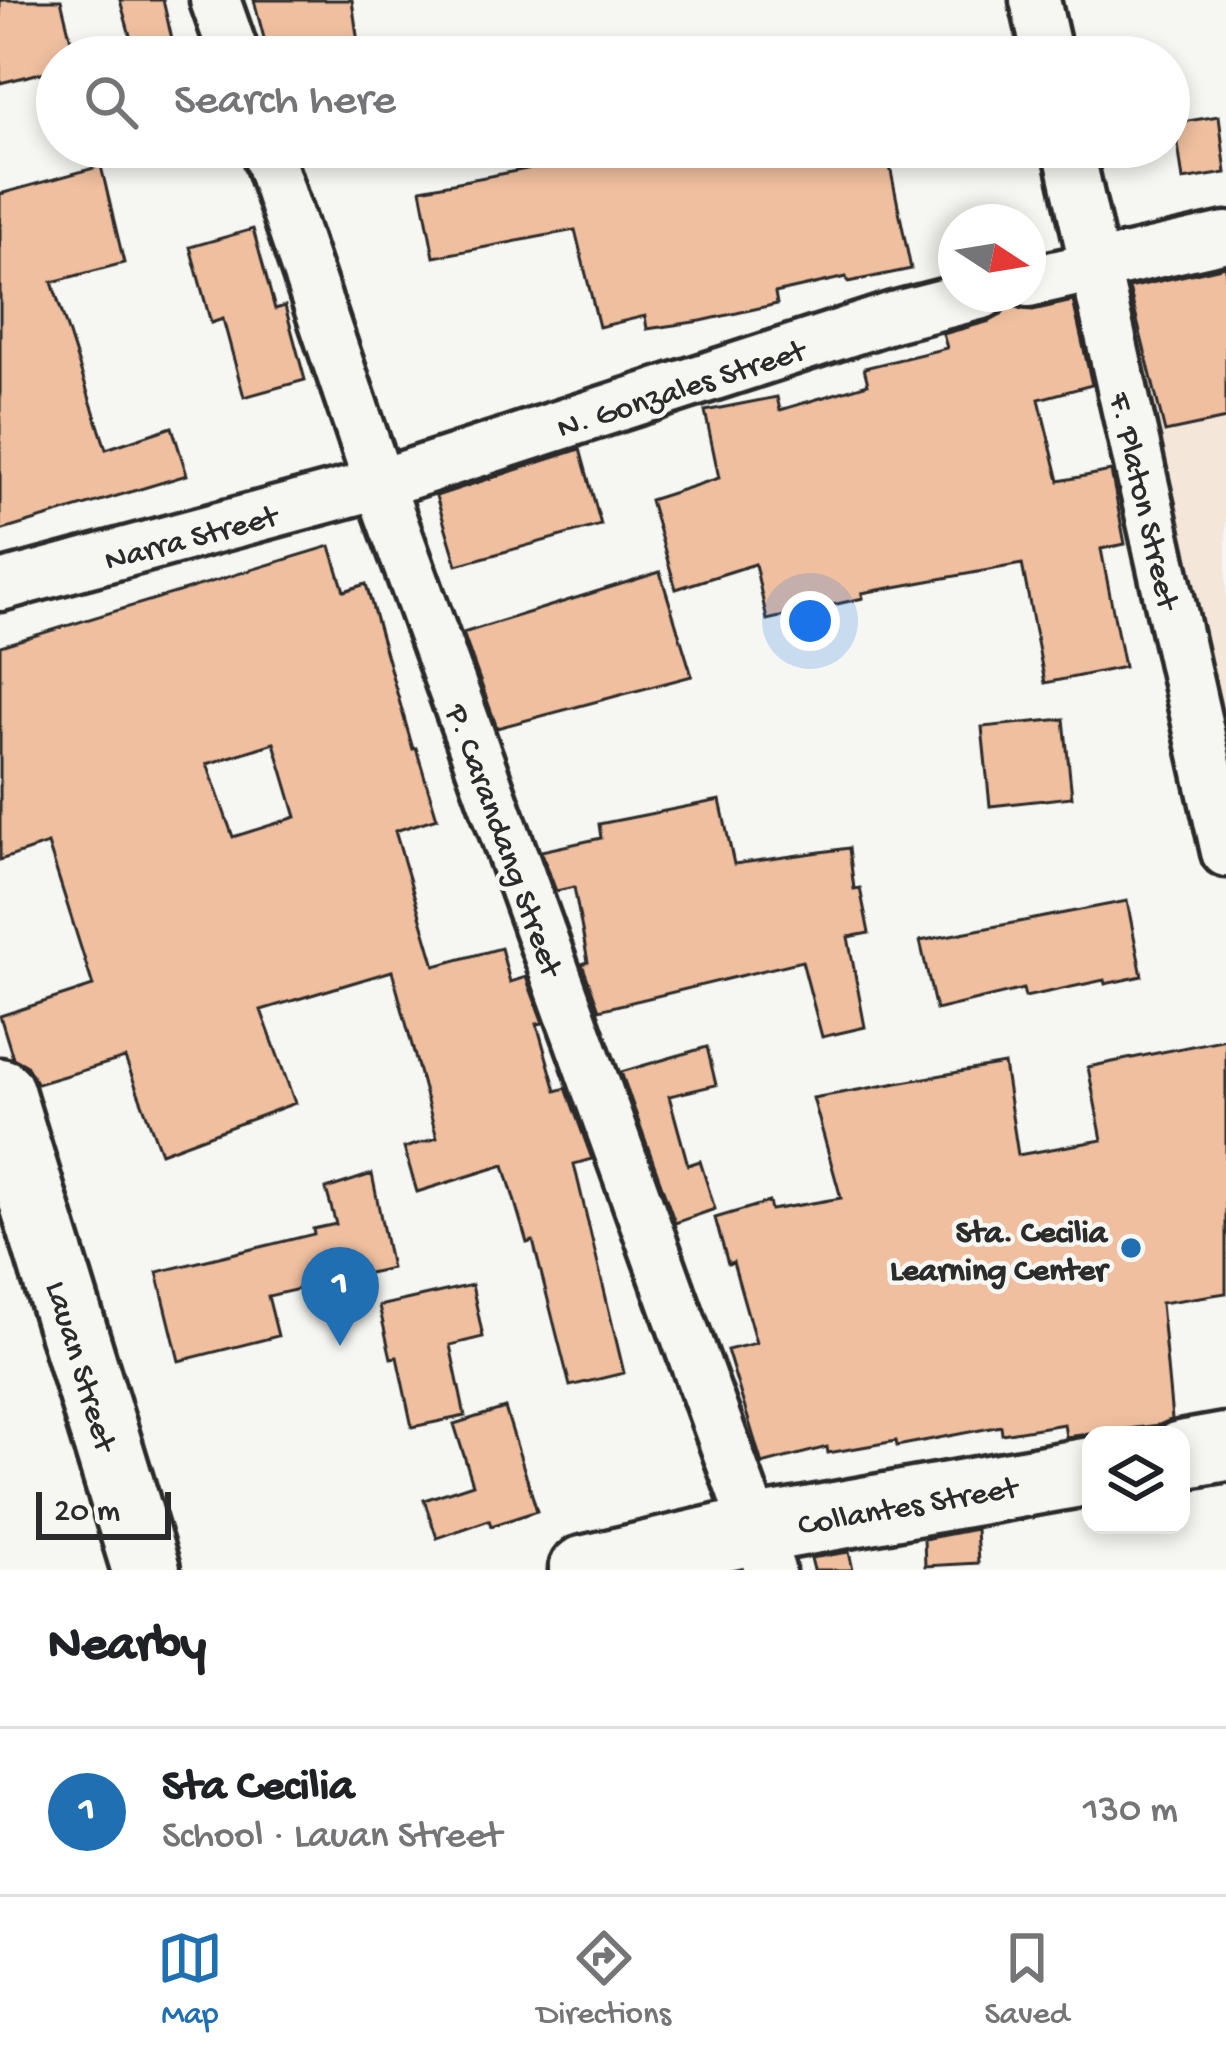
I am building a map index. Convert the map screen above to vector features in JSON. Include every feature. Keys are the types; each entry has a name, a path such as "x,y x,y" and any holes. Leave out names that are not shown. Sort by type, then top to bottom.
{"street":[{"path":"215,0 228,36"},
{"path":"1035,0 1043,36"},
{"name":"P. Carandang Street","path":"272,168 380,484 763,1550"},
{"name":"F. Platon Street","path":"1073,168 1226,853"},
{"path":"1046,277 1226,237"},
{"name":"N. Gonzales Street","path":"380,484 938,305"},
{"name":"Narra Street","path":"0,586 380,484"},
{"name":"Lauan Street","path":"0,1092 146,1570"},
{"path":"1190,1453 1226,1447"},
{"name":"Collantes Street","path":"583,1570 763,1550 1082,1473"}],"shaded area":[{"path":"1226,237 1226,852 1094,265"}],"building":[{"path":"0,0 61,0 70,36 36,36 36,74 0,83"},
{"path":"120,0 163,0 171,36 130,36"},
{"path":"254,0 352,0 357,36 263,36"},
{"path":"1219,116 1226,173 1183,180 1181,168 1190,168 1190,121"},
{"path":"101,168 124,263 52,282 106,449 172,427 187,475 0,531 0,194"},
{"path":"532,168 890,168 911,269 775,293 777,304 701,321 647,329 645,316 599,327 575,230 434,257 421,189"},
{"path":"253,229 275,309 285,306 305,380 244,397 223,319 211,323 190,247"},
{"path":"1226,266 1226,419 1165,432 1129,288"},
{"path":"1073,301 1092,385 1039,399 1059,481 1111,471 1125,544 1101,549 1124,667 1045,683 1022,564 862,593 863,598 767,620 755,564 676,589 650,500 719,478 705,411 777,397 780,410 868,384 864,368 947,348 943,334 990,321 1003,312 1046,312 1046,307"},
{"path":"580,449 601,525 457,565 436,496"},
{"path":"330,546 344,591 366,584 437,818 395,831 435,966 501,948 510,982 526,977 543,1023 537,1024 556,1091 566,1088 592,1159 574,1164 624,1373 570,1386 533,1241 527,1243 504,1165 417,1192 404,1148 437,1138 392,971 261,1010 295,1103 161,1153 125,1058 37,1084 26,1065 13,1058 0,1016 93,986 48,844 0,860 0,646","holes":["274,743 296,817 233,837 207,764"]},
{"path":"660,572 692,676 497,728 463,633"},
{"path":"1064,719 1072,797 990,806 982,727"},
{"path":"720,800 734,864 849,848 854,889 860,888 869,933 848,937 865,1027 822,1037 802,961 599,1010 582,964 588,962 574,887 556,891 541,851 601,838 599,824"},
{"path":"1127,901 1142,976 1025,997 1023,989 936,1010 920,941"},
{"path":"1226,1039 1226,1293 1161,1303 1172,1419 1151,1426 1082,1426 1082,1435 1066,1437 1064,1424 1002,1434 1001,1426 897,1446 896,1441 828,1453 827,1447 762,1464 727,1350 756,1343 715,1218 769,1202 771,1210 841,1198 813,1098 1004,1064 1018,1155 1102,1140 1088,1067"},
{"path":"707,1047 716,1085 669,1096 688,1165 700,1161 715,1209 675,1223 621,1072"},
{"path":"372,1174 391,1268 268,1296 278,1336 179,1361 157,1272 314,1234 313,1229 336,1224 326,1189"},
{"path":"472,1285 483,1337 450,1345 465,1416 412,1427 397,1357 391,1358 379,1306"},
{"path":"505,1408 537,1511 491,1526 489,1520 437,1538 424,1500 473,1484 454,1424"},
{"path":"976,1529 978,1563 925,1566 924,1539"},
{"path":"849,1552 853,1570 814,1570 811,1558"}],"place":[{"name":"Sta. Cecilia Learning Center","path":"1131,1248"},
{"name":"Sta Cecilia","path":"340,1346"}]}
